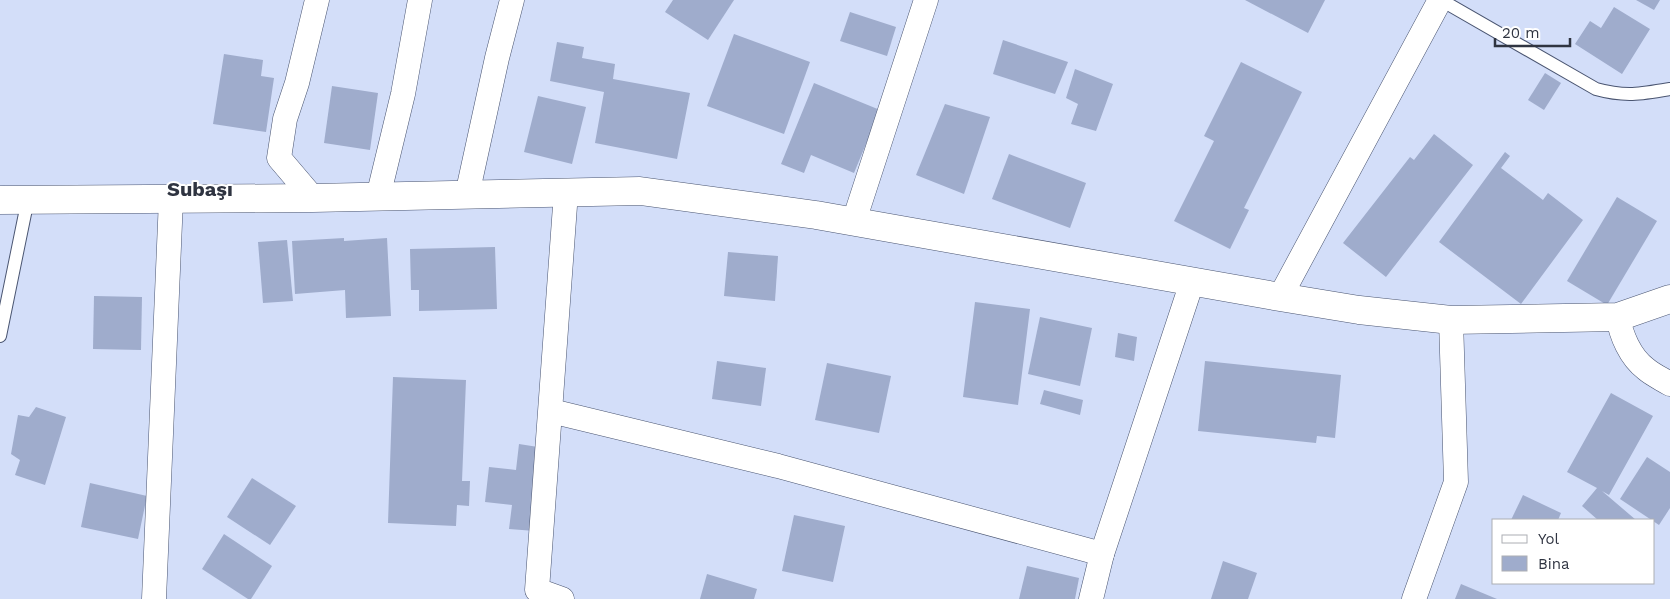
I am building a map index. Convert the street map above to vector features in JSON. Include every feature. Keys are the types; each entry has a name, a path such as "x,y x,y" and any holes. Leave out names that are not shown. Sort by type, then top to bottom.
{"street":[{"path":"313,198 279,158 286,119 297,83 317,0"},
{"path":"378,197 403,94 420,0"},
{"path":"467,194 497,58 512,0"},
{"path":"854,221 926,0"},
{"path":"1280,298 1441,0"},
{"path":"0,200 313,198 640,191 854,221 1280,298 1359,310 1451,320 1618,316 1670,299"},
{"path":"562,599 536,595 566,192"},
{"path":"154,599 171,199"},
{"path":"1091,599 1102,554 1192,282"},
{"path":"1618,316 1622,335 1644,368 1670,384"},
{"path":"1414,599 1456,482 1451,320"},
{"path":"551,412 778,466 1102,554"}],"lane":[{"path":"1441,0 1596,89 1611,93 1636,95 1670,89"},
{"path":"0,336 28,200"}],"building":[{"path":"673,0 734,0 708,40 665,12"},
{"path":"1245,0 1325,0 1308,33"},
{"path":"1636,0 1660,0 1654,10"},
{"path":"1614,7 1650,29 1622,74 1575,44 1590,21 1601,28"},
{"path":"850,12 896,27 887,56 840,41"},
{"path":"734,34 810,62 784,134 707,106"},
{"path":"1003,40 1068,62 1055,94 993,74"},
{"path":"557,42 584,47 582,58 615,64 613,79 690,93 677,159 595,143 604,92 550,81"},
{"path":"224,54 263,60 261,76 274,78 266,132 213,124"},
{"path":"1241,62 1302,92 1244,208 1249,210 1230,249 1174,221 1214,141 1204,136"},
{"path":"1075,69 1113,84 1096,131 1071,124 1078,104 1066,98"},
{"path":"1545,73 1561,83 1544,110 1528,100"},
{"path":"814,83 880,110 854,173 811,155 804,173 781,164"},
{"path":"332,86 378,93 370,150 324,143"},
{"path":"538,96 586,107 572,164 524,152"},
{"path":"945,104 990,117 964,194 916,175"},
{"path":"1434,134 1473,165 1386,277 1343,243 1410,157 1414,160"},
{"path":"1505,152 1510,156 1501,168 1543,200 1548,193 1583,220 1521,304 1439,242"},
{"path":"1009,154 1086,183 1070,228 992,199"},
{"path":"1617,197 1657,221 1607,305 1567,281"},
{"path":"344,238 344,241 387,238 391,316 346,318 345,290 295,294 292,241"},
{"path":"287,240 293,301 263,303 258,242"},
{"path":"495,247 497,309 419,311 419,290 411,290 410,249"},
{"path":"728,252 778,256 775,301 724,296"},
{"path":"94,296 142,297 141,350 93,349"},
{"path":"975,302 1030,309 1018,405 963,397"},
{"path":"1040,317 1092,328 1080,386 1028,374"},
{"path":"1118,333 1137,337 1134,361 1115,357"},
{"path":"717,361 766,368 761,406 712,399"},
{"path":"1205,361 1341,375 1335,438 1317,436 1316,443 1198,431"},
{"path":"827,363 891,376 879,433 815,420"},
{"path":"393,377 466,380 462,481 470,481 469,506 457,505 456,526 388,523"},
{"path":"1044,390 1083,400 1080,415 1040,404"},
{"path":"1611,393 1653,416 1609,495 1602,491 1635,519 1597,519 1582,506 1597,488 1567,472"},
{"path":"36,407 66,417 45,485 15,475 20,460 11,454 18,415 29,417"},
{"path":"519,444 538,447 535,531 509,529 512,505 485,502 489,467 516,470"},
{"path":"1647,457 1670,472 1670,508 1659,525 1655,522 1655,519 1650,519 1620,499"},
{"path":"252,478 296,506 270,545 227,517"},
{"path":"90,483 147,496 138,539 81,527"},
{"path":"1523,495 1561,513 1558,519 1511,519"},
{"path":"794,515 845,526 833,582 782,571"},
{"path":"224,534 272,566 251,599 248,599 202,569"},
{"path":"1223,561 1257,573 1248,599 1211,599"},
{"path":"1027,566 1079,578 1075,599 1019,599"},
{"path":"707,574 757,589 754,599 700,599"},
{"path":"1461,584 1497,599 1455,599"}],"district":[{"name":"Subaşı","path":"200,189"}]}
